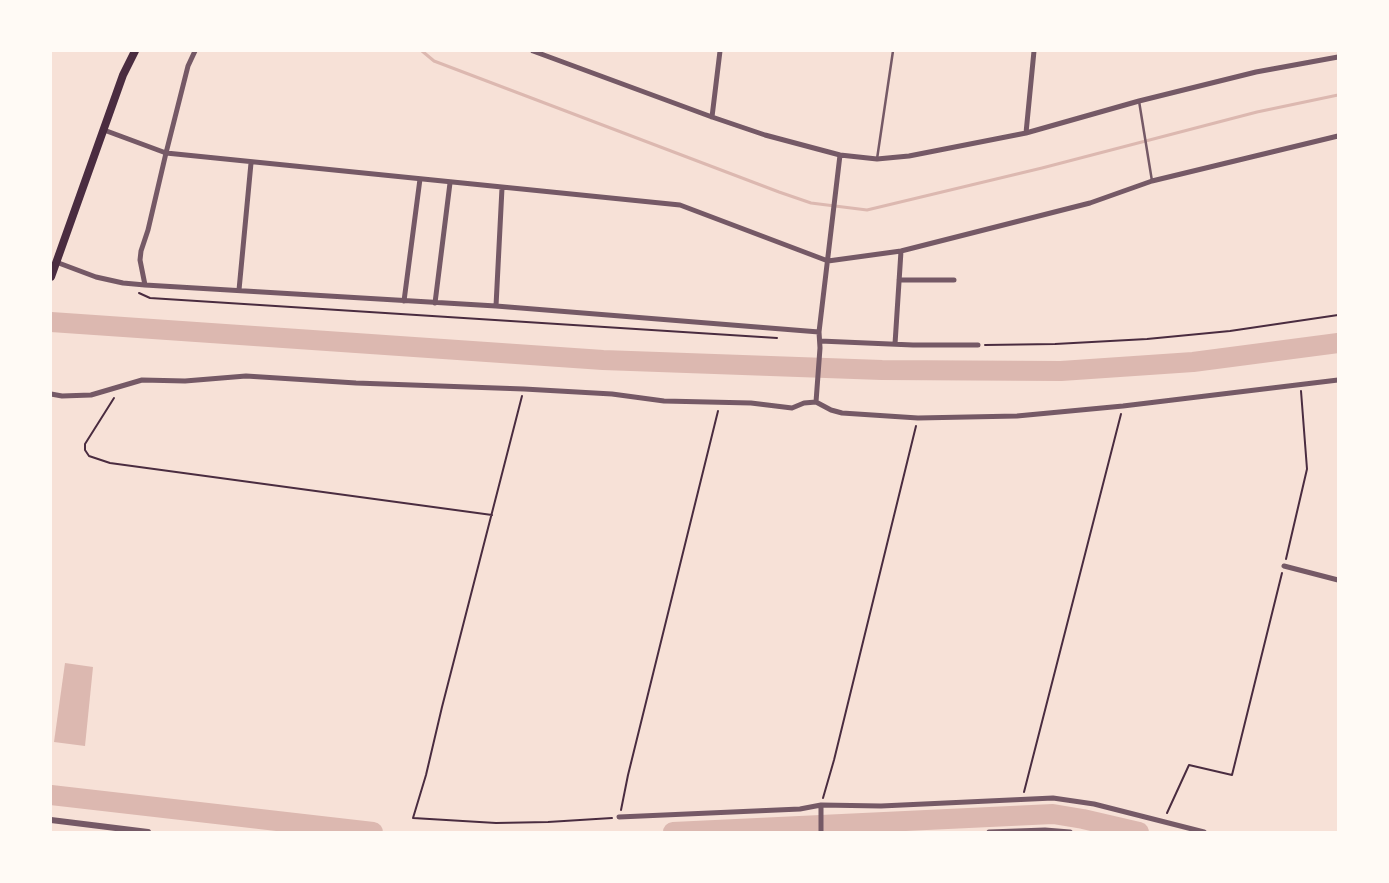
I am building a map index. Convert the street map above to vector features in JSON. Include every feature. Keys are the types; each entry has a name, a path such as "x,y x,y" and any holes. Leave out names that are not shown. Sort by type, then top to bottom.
{"main road":[{"path":"51,277 124,75 135,51"}],"street":[{"path":"145,284 140,260 141,251 148,230 188,66 195,51"},
{"path":"533,51 712,118 764,135 840,155 877,160 909,156 1026,132 1256,72 1338,57"},
{"path":"712,118 720,51"},
{"path":"1026,132 1034,51"},
{"path":"104,130 166,153 680,205 828,261 900,250 1090,203 1152,181 1338,136"},
{"path":"816,402 820,348 819,332 840,155"},
{"path":"239,290 251,163"},
{"path":"404,301 420,180"},
{"path":"435,302 450,183"},
{"path":"496,306 502,188"},
{"path":"895,344 900,250"},
{"path":"56,262 96,277 123,283 496,306 819,332"},
{"path":"899,280 954,280"},
{"path":"820,341 978,345"},
{"path":"51,394 62,396 92,395 142,380 185,381 246,376 356,383 612,394 664,401 751,403 792,408 804,403 816,402 831,410 842,413 918,418 1017,416 1123,406 1338,380"},
{"path":"1284,566 1338,580"},
{"path":"619,817 1053,798 1086,803 1204,832"},
{"path":"820,807 821,832"},
{"path":"51,820 148,832"},
{"path":"989,832 1044,830 1070,832"}],"lane":[{"path":"877,160 892,51"},
{"path":"1139,102 1152,181"}],"path":[{"path":"123,283 128,289 150,298 780,338"},
{"path":"978,345 1055,344 1147,338 1230,331 1338,315"},
{"path":"1164,821 1189,765 1232,775 1307,469 1301,384"},
{"path":"120,387 85,444 85,450 89,456 110,463 492,515"},
{"path":"524,389 426,775 413,818 496,823 548,822 619,817 720,402"},
{"path":"1022,798 1123,406"},
{"path":"820,807 834,760 918,418"}],"shaded area":[{"path":"65,663 93,667 85,746 54,742"}],"waterway":[{"path":"422,51 434,61 779,192 811,203 867,210 1042,168 1257,112 1338,95"},
{"path":"51,322 603,360 882,370 1061,371 1193,362 1338,343"},
{"path":"51,795 373,832"},
{"path":"673,832 1053,814 1139,832"}]}
